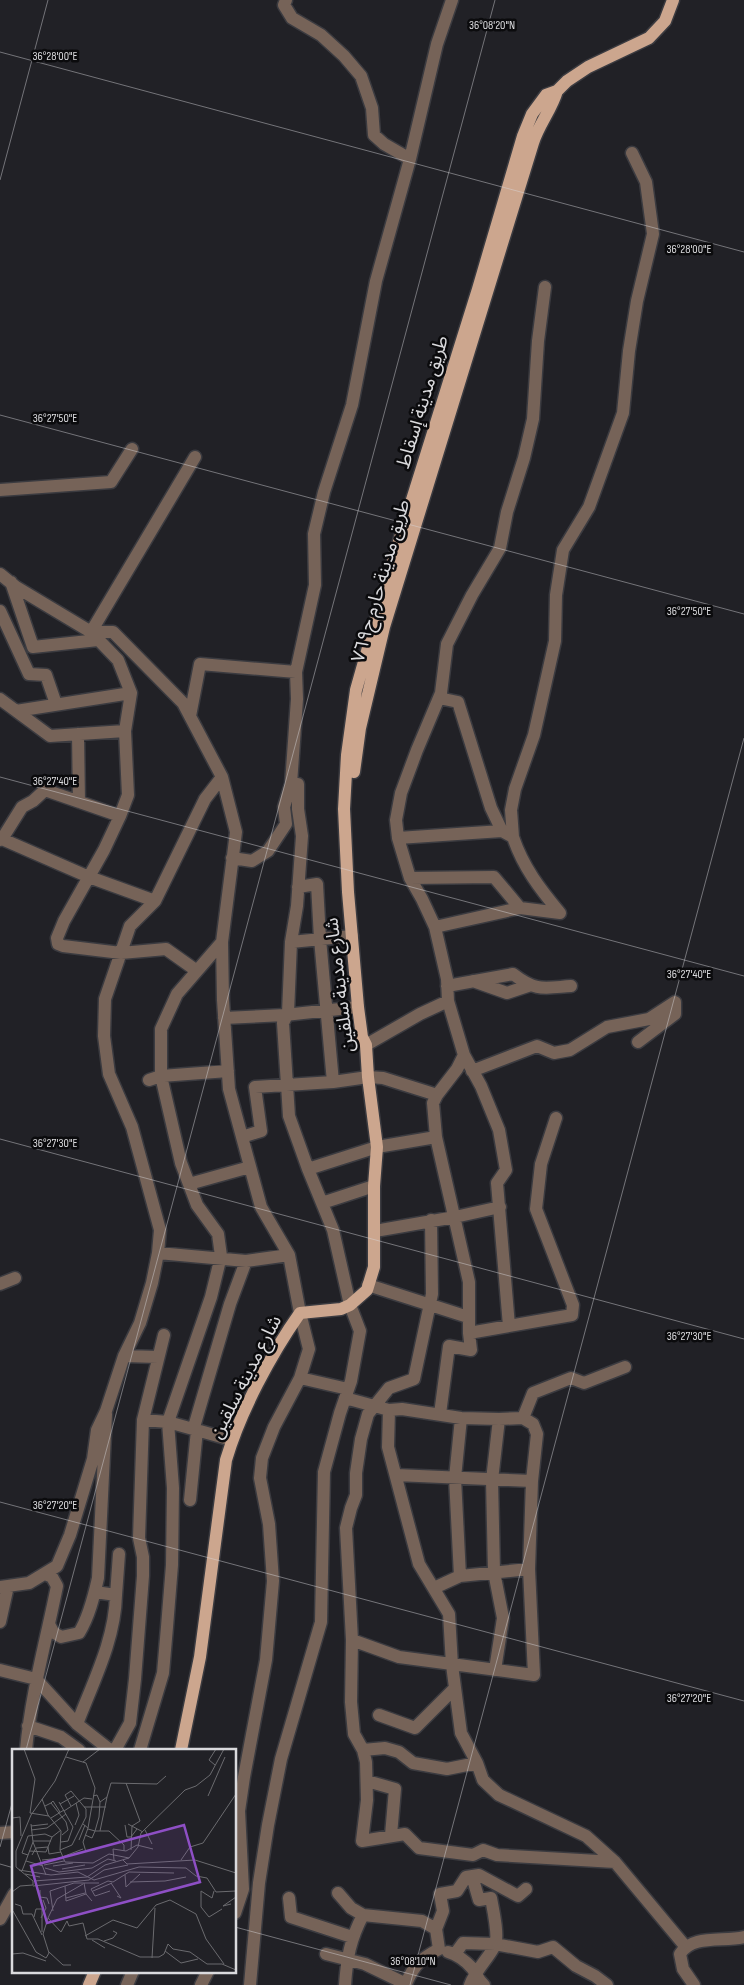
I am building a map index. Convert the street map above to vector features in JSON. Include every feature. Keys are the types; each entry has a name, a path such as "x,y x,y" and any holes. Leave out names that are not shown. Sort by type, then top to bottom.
{"main road":[{"name":"طريق مدينة حارم ح٧٦٩","path":"348,892 350,806 360,728 384,627 533,143 558,91 567,81 588,67 649,38 665,21 673,0"},
{"name":"شارع مدينة سلقين","path":"181,1749 200,1657 226,1460 232,1440 282,1338 300,1313 341,1309 350,1305 367,1290 374,1267 374,1186 377,1147 366,1045 362,1037 358,1006 348,892"},
{"path":"88,1985 94,1972"}],"street":[{"path":"286,0 284,5 292,18 321,35 362,76 372,108 374,135 384,144 410,159"},
{"path":"232,858 252,861 268,851 286,824 284,807 291,784 297,699 296,672 315,585 314,534 324,492 352,405 376,281 410,159 436,44 452,0"},
{"path":"507,834 516,789 534,734 555,641 556,595 563,550 589,507 623,413 637,301 653,234 646,182 632,153"},
{"path":"509,1326 497,1183 506,1170 498,1130 481,1086 464,1055 448,1001 441,951 435,927 422,898 410,878 398,838 396,820 401,793 439,698 447,644 472,595 500,548 507,512 524,458 533,418 538,341 545,287"},
{"path":"0,490 111,482 132,449"},
{"path":"94,636 195,457"},
{"path":"0,574 94,636 118,660 131,693 125,731 128,795 120,816 64,921 57,938 58,944 121,953 166,949 197,971"},
{"path":"11,582 33,647 113,632 184,704 222,778 236,832 222,942 224,1018 229,1089 261,1207 289,1255 309,1349 300,1378 274,1427 262,1458 260,1478 269,1524 273,1581 266,1660 239,1811 243,1889 236,1910"},
{"path":"0,611 29,674 46,674 56,704"},
{"path":"190,716 200,664 296,672"},
{"path":"16,710 131,693"},
{"path":"435,927 520,908 560,913 536,885 491,808 458,702 439,698"},
{"path":"0,699 50,736 125,731"},
{"path":"78,734 79,802"},
{"path":"0,1622 4,1586 29,1583 57,1566 70,1536 93,1459 97,1430 106,1411 124,1356 140,1324 152,1283 160,1230 132,1127 109,1074 104,1036 105,999 130,926 155,901 205,799 222,778"},
{"path":"250,1985 259,1883 281,1758 322,1622 324,1472 347,1394 360,1331 350,1305 333,1230 289,1116 283,1022 288,1013 291,942 302,836 298,809 298,784 291,784"},
{"path":"120,816 45,790 33,801 22,807 1,840 89,877 155,901"},
{"path":"398,838 507,834"},
{"path":"410,878 494,877 520,908"},
{"path":"298,887 317,884 333,1082"},
{"path":"291,942 352,936"},
{"path":"140,1749 163,1673 167,1627 172,1565 174,1488 168,1422 211,1297 221,1259 218,1234 197,1205 181,1163 155,1078 161,1029 177,994 222,942"},
{"path":"447,986 513,974 528,986"},
{"path":"474,981 507,993 528,986 542,988 571,986"},
{"path":"366,1045 420,1014 448,1001"},
{"path":"472,1071 537,1046 554,1053 570,1050 607,1027 649,1019 675,1002 674,1014 638,1042"},
{"path":"224,1018 286,1015 358,1006"},
{"path":"440,1414 449,1346 471,1350 468,1333 469,1282 436,1137 433,1103 457,1070 464,1055"},
{"path":"155,1078 228,1071"},
{"path":"242,1137 261,1131 255,1087 333,1082 368,1077 383,1078 437,1095"},
{"path":"468,1333 572,1315 573,1305 536,1209 541,1164 556,1118"},
{"path":"308,1169 377,1147 436,1137"},
{"path":"189,1184 250,1167"},
{"path":"322,1203 374,1186"},
{"path":"375,1230 455,1217 500,1207"},
{"path":"431,1220 432,1294 414,1379 389,1388 368,1414 360,1438 356,1473 356,1495 350,1508 346,1528 352,1640 352,1710 354,1734 363,1750 367,1781 367,1800 362,1841 405,1834 419,1848 473,1856 483,1850 497,1855 615,1862"},
{"path":"158,1253 246,1261 289,1255"},
{"path":"190,1500 197,1430 194,1427 230,1304 246,1261"},
{"path":"0,1284 15,1278"},
{"path":"368,1286 468,1317"},
{"path":"211,1297 230,1304"},
{"path":"116,1749 130,1723 140,1625 143,1557 140,1538 140,1483 143,1420 164,1335"},
{"path":"124,1356 158,1357"},
{"path":"523,1418 532,1393 571,1378 584,1384 625,1367"},
{"path":"300,1378 388,1410 402,1409 461,1418 523,1418 533,1424 537,1434 532,1481 529,1569 534,1675 398,1657 352,1640"},
{"path":"388,1410 388,1447 420,1564 449,1614 452,1665 461,1732 477,1763 483,1780 499,1795 586,1836 615,1862 685,1946"},
{"path":"49,1624 53,1632 61,1637 78,1634 85,1624 95,1592 98,1578 106,1411"},
{"path":"460,1576 455,1478 461,1418"},
{"path":"495,1670 502,1618 494,1572 492,1480 500,1419"},
{"path":"143,1420 168,1422 232,1440"},
{"path":"396,1475 532,1481"},
{"path":"77,1724 109,1639 116,1610 119,1554"},
{"path":"434,1588 460,1576 529,1569"},
{"path":"26,1749 36,1679 57,1586 52,1577 45,1574"},
{"path":"95,1592 116,1595"},
{"path":"0,1670 36,1679 77,1724 109,1749"},
{"path":"379,1715 415,1728 455,1688"},
{"path":"28,1726 62,1737 79,1749"},
{"path":"363,1750 385,1748 398,1752 413,1763 447,1769 477,1763"},
{"path":"367,1781 395,1789 391,1835"},
{"path":"438,1949 436,1930 443,1911 440,1894 457,1891 466,1877 479,1875 518,1896 526,1889"},
{"path":"472,1876 479,1900 491,1898 494,1912 495,1944 472,1979"},
{"path":"338,1893 351,1908 363,1915 422,1921 436,1930"},
{"path":"0,1919 12,1898"},
{"path":"289,1898 291,1917 352,1937"},
{"path":"345,1985 347,1960 352,1937 363,1915"},
{"path":"694,1985 683,1969 680,1954 685,1946 698,1940 730,1940 744,1937"},
{"path":"455,1954 463,1943 495,1944 538,1952 553,1947 576,1966 607,1985"},
{"path":"326,1954 365,1964 406,1984 412,1969 422,1959 438,1949 455,1954 472,1968 472,1979"},
{"path":"127,1985 133,1972"},
{"path":"201,1985 208,1972"},
{"path":"472,1979 477,1979 484,1985"}]}
